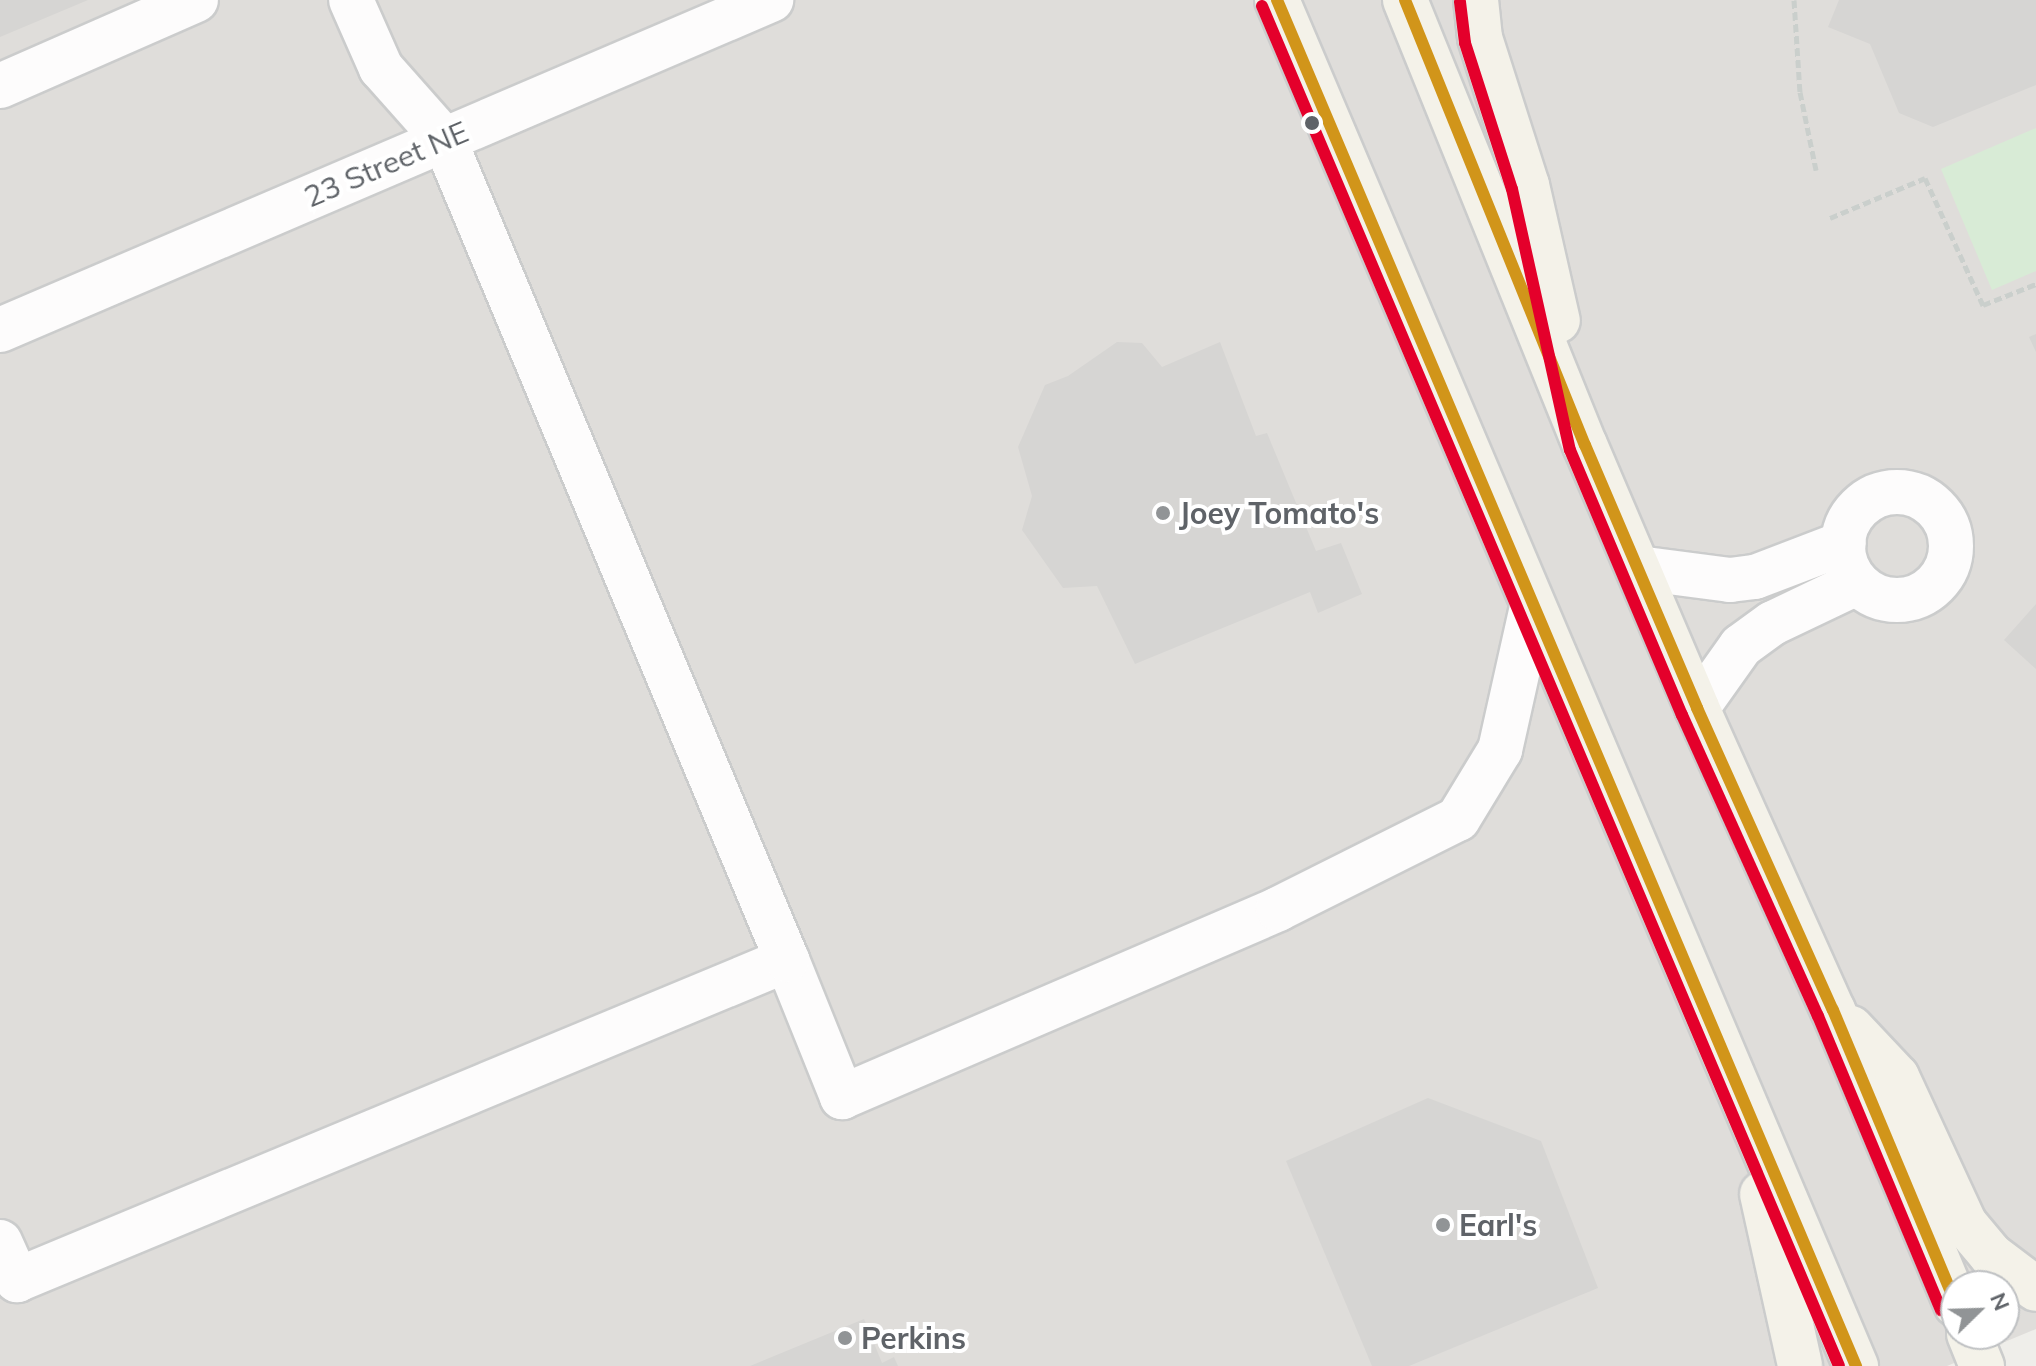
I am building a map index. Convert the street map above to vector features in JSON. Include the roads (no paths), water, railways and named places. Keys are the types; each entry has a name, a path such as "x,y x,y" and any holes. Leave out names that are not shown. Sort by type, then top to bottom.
{"main road":[{"path":"1277,0 1856,1366"},
{"path":"1405,0 1585,445 1697,708 1833,1010 1942,1270"},
{"path":"1476,0 1480,38 1527,185 1585,445"},
{"path":"1833,1010 1897,1077 1965,1224 1991,1255 2036,1289"},
{"path":"1737,1082 1800,1366"}],"street":[{"path":"0,86 196,0"},
{"path":"351,0 381,68 444,139 842,1097 1278,909 1458,819 1500,750 1532,607"},
{"name":"23 Street NE","path":"0,330 771,0"},
{"path":"1638,568 1743,578 1850,563 1741,646 1697,708"},
{"path":"6,1270 787,960"}],"place":[{"name":"Joey Tomato's","path":"1163,513"},
{"name":"Earl's","path":"1443,1225"},
{"name":"Perkins","path":"845,1338"}]}
